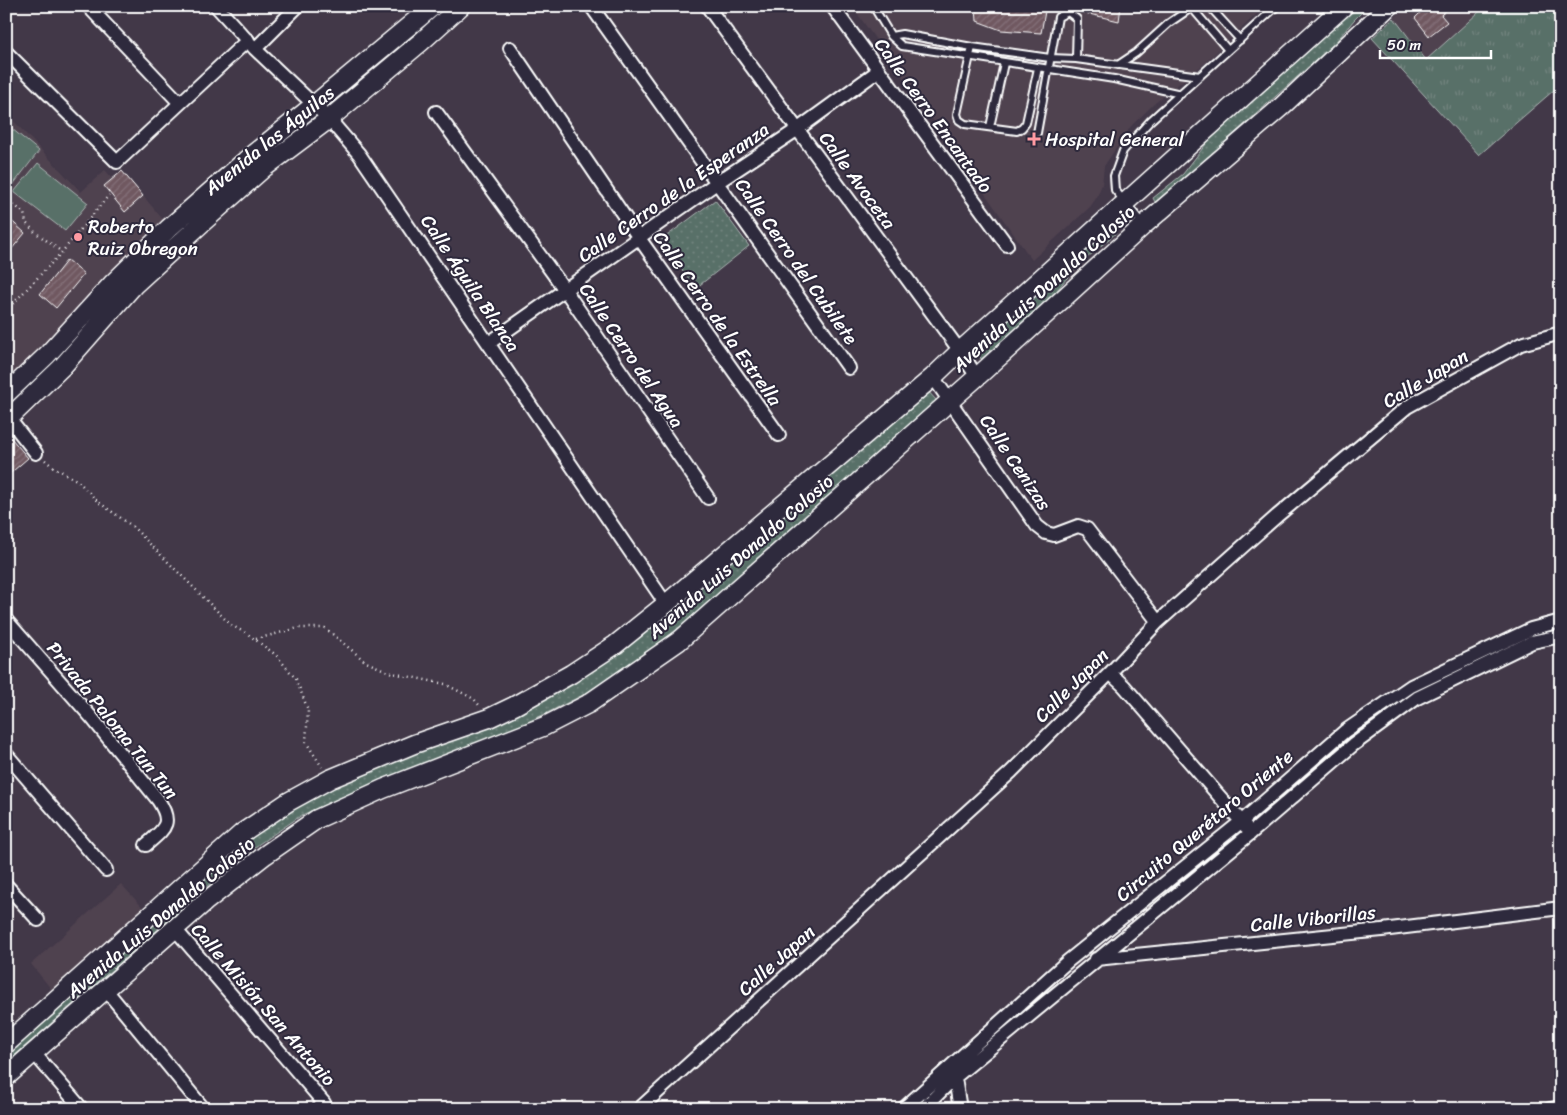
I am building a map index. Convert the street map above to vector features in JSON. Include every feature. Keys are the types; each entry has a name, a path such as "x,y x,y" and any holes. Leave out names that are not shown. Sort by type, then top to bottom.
{"street":[{"path":"88,6 180,102"},
{"name":"Calle Águila Blanca","path":"216,6 251,44 329,119 360,154 666,604"},
{"path":"6,52 117,162 180,102 298,6"},
{"name":"Avenida las Águilas","path":"7,418 62,367 102,309 169,228 252,154 433,6"},
{"name":"Avenida las Águilas","path":"6,394 47,355 134,285 265,167 329,119 421,42 460,6"},
{"name":"Calle Cerro del Cubilete","path":"591,6 849,368"},
{"name":"Calle Avoceta","path":"707,6 960,351 977,377"},
{"name":"Calle Cerro Encantado","path":"832,6 1007,245"},
{"name":"Avenida Luis Donaldo Colosio","path":"6,1044 242,833 288,802 330,779 414,744 489,718 571,674 615,645 934,377 960,351 1344,6"},
{"name":"Avenida Luis Donaldo Colosio","path":"6,1077 205,902 265,855 317,819 383,789 546,726 588,704 679,641 977,377 1144,225 1281,107 1389,6"},
{"name":"Calle Cerro de la Estrella","path":"510,48 639,238 779,435"},
{"name":"Calle Cerro de la Esperanza","path":"489,343 718,182 798,129 878,71"},
{"name":"Calle Cerro del Agua","path":"436,112 565,290 708,498"},
{"name":"Calle Japan","path":"639,1109 1011,772 1158,622 1277,516 1406,407 1521,344 1561,333"},
{"name":"Calle Cenizas","path":"934,377 1037,526 1046,533 1054,535 1078,526 1087,529 1158,622"},
{"path":"7,418 36,453"},
{"name":"Privada Paloma Tun Tun","path":"6,620 92,718 166,811 167,820 162,831 146,845"},
{"name":"Circuito Querétaro Oriente","path":"923,1109 936,1103 954,1071 1068,961 1242,821 1345,731 1411,686 1531,629 1561,621"},
{"name":"Circuito Querétaro Oriente","path":"903,1109 931,1083 954,1071 1098,959 1251,833 1353,745 1417,698 1532,642 1561,636"},
{"path":"1110,673 1124,686 1251,833"},
{"path":"1411,686 1417,698"},
{"path":"6,754 106,870"},
{"path":"6,886 38,920"},
{"name":"Calle Viborillas","path":"1068,961 1382,930 1561,908"},
{"name":"Calle Misión San Antonio","path":"175,929 321,1106"},
{"path":"106,990 204,1109"},
{"path":"34,1053 82,1109"},
{"path":"954,1071 960,1109"},
{"path":"931,1083 936,1103"},
{"path":"1550,1109 1561,1107"}],"lane":[{"path":"874,6 891,36 902,46 1114,79 1181,94"},
{"path":"1209,6 1240,40"},
{"path":"1144,225 1116,190 1114,176 1123,151 1150,121 1277,6"},
{"path":"1117,66 1136,53 1169,23 1193,7 1228,50"},
{"path":"1037,133 1058,17 1068,12 1077,18 1076,59"},
{"path":"891,36 902,34 972,47 1050,58 1076,59 1200,76"},
{"path":"972,47 957,114 959,120 965,124 1017,131 1022,128 1026,123 1038,68"},
{"path":"990,127 1004,62"}],"path":[{"path":"6,311 62,252 109,195"},
{"path":"6,198 24,214 26,223 35,232 62,252"},
{"path":"36,453 52,466 78,481 97,501 132,526 231,625 276,655 296,678 308,710 306,742 330,779"},
{"path":"254,639 298,628 325,628 366,662 392,673 445,684 474,699 489,718"}],"shaded area":[{"name":"Hospital General","path":"852,6 1265,6 1205,63 1155,103 1131,126 1104,166 1102,184 1097,197 1090,207 1032,260"},
{"path":"1407,6 1475,6 1479,12 1426,60 1394,18"},
{"name":"Roberto Ruiz Obregon","path":"6,113 81,192 105,170 112,178 122,171 165,222 6,382"},
{"path":"121,884 144,909 52,990 31,964"}],"green space":[{"path":"1356,6 1368,6 1336,42 1156,204 1153,198 1183,174 1209,140"},
{"path":"1475,6 1561,6 1561,84 1479,155 1372,38 1394,18 1426,60 1479,12"},
{"path":"6,124 39,151 9,190 6,188"},
{"path":"38,163 88,203 65,231 14,192"},
{"path":"715,200 749,246 696,288 660,241"},
{"path":"1109,227 1116,233 1073,271 1052,298 981,359 974,346"},
{"path":"926,389 937,401 690,619 634,663 591,691 508,731 371,784 302,815 259,844 221,874 6,1063 6,1051 225,857 253,836 284,814 323,791 552,695 592,671 639,638 670,612"}],"building":[{"path":"976,6 1046,6 1041,33 1001,30 977,21"},
{"path":"1076,6 1121,6 1119,21 1076,11"},
{"path":"1417,6 1451,6 1441,15 1447,22 1429,36 1415,18 1421,12"},
{"path":"122,171 143,196 125,212 104,186"},
{"path":"6,216 25,233 6,256"},
{"path":"67,260 84,274 56,308 40,294"},
{"path":"6,432 28,458 6,477"}],"place":[{"name":"Hospital General","path":"1034,139"},
{"name":"Roberto Ruiz Obregon","path":"78,237"}]}
